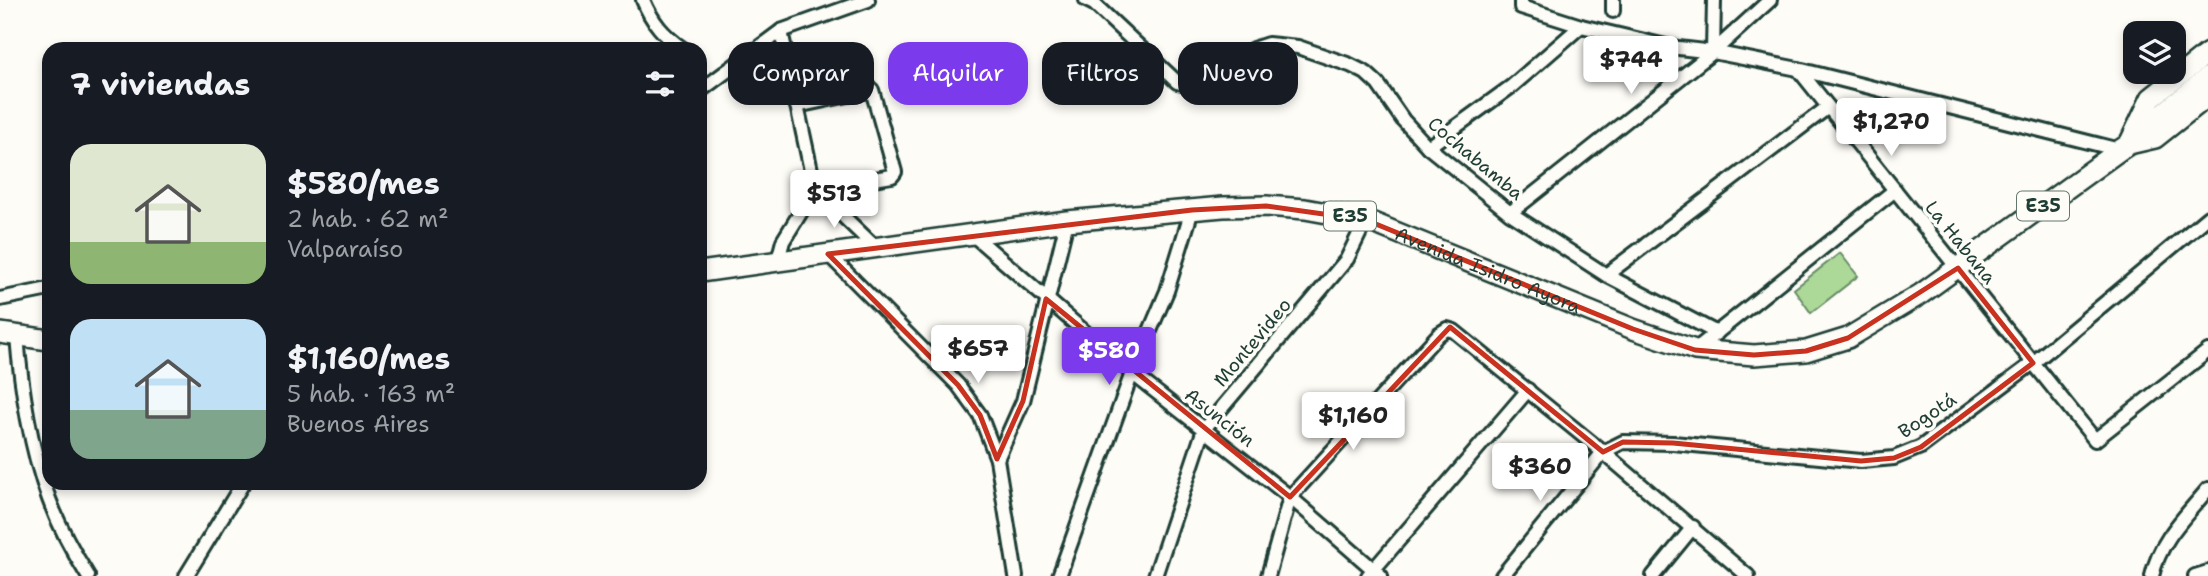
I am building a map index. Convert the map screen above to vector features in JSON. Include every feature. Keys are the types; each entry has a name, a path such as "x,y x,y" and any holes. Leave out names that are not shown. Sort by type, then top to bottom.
{"main road":[{"name":"Avenida Isidro Ayora","path":"2127,144 2151,98 2208,53"},
{"path":"2127,144 2208,77"},
{"name":"Avenida Isidro Ayora","path":"707,271 1067,221 1266,206 1305,209 1366,220 1633,329 1695,350 1755,355 1781,354 1805,351 1848,338 1887,316 1958,268 2127,144 2155,138 2208,96"},
{"path":"8,335 42,339"}],"street":[{"path":"643,0 650,17 672,42"},
{"path":"707,86 780,31 869,0"},
{"name":"Cochabamba","path":"1086,0 1094,4 1177,82 1184,85 1202,82 1253,49 1268,44 1298,47 1366,73 1378,84 1403,120 1428,147 1510,213 1605,275 1717,332"},
{"path":"1713,52 1714,0"},
{"path":"1510,213 1713,52 1770,0"},
{"path":"1521,3 1581,26 1681,50 1713,52 1798,69 2127,144"},
{"path":"1428,147 1512,86 1581,26"},
{"path":"780,31 815,189 875,247"},
{"name":"La Habana","path":"1798,69 2095,440 2208,351"},
{"path":"797,106 872,90 895,172 892,176 815,189"},
{"path":"1605,275 1828,107"},
{"path":"778,260 783,241 815,189"},
{"path":"1695,350 1895,190"},
{"path":"1059,576 1132,373 1167,291 1192,210"},
{"name":"Bogotá","path":"1603,452 1623,442 1673,443 1861,461 1894,458 1921,447 2033,363 2208,217"},
{"name":"Montevideo","path":"1156,576 1204,429 1347,259 1366,220"},
{"path":"997,459 1023,401 1067,221"},
{"name":"Asunción","path":"972,234 1132,373 1290,497 1374,574"},
{"path":"828,254 958,385 980,415 997,459 1016,576"},
{"path":"0,299 42,290"},
{"path":"1268,576 1290,497 1439,334 1447,329 1454,331 1528,390 1748,576"},
{"path":"8,335 42,471"},
{"path":"1374,574 1528,390"},
{"path":"1502,576 1603,452"},
{"path":"2152,576 2156,558 2165,541 2208,489"},
{"path":"47,490 75,554 89,576"},
{"path":"186,576 239,490"},
{"path":"1653,576 1693,527"},
{"path":"2194,576 2208,572"}],"highlighted area":[{"path":"1266,206 1366,220 1633,329 1695,350 1754,355 1806,351 1848,338 1958,268 2033,363 1921,447 1894,458 1861,461 1673,443 1623,442 1603,452 1450,327 1290,497 1046,299 1023,401 997,459 980,415 958,385 828,254 1192,210"}],"green space":[{"path":"1840,253 1858,276 1811,313 1794,289"}]}
